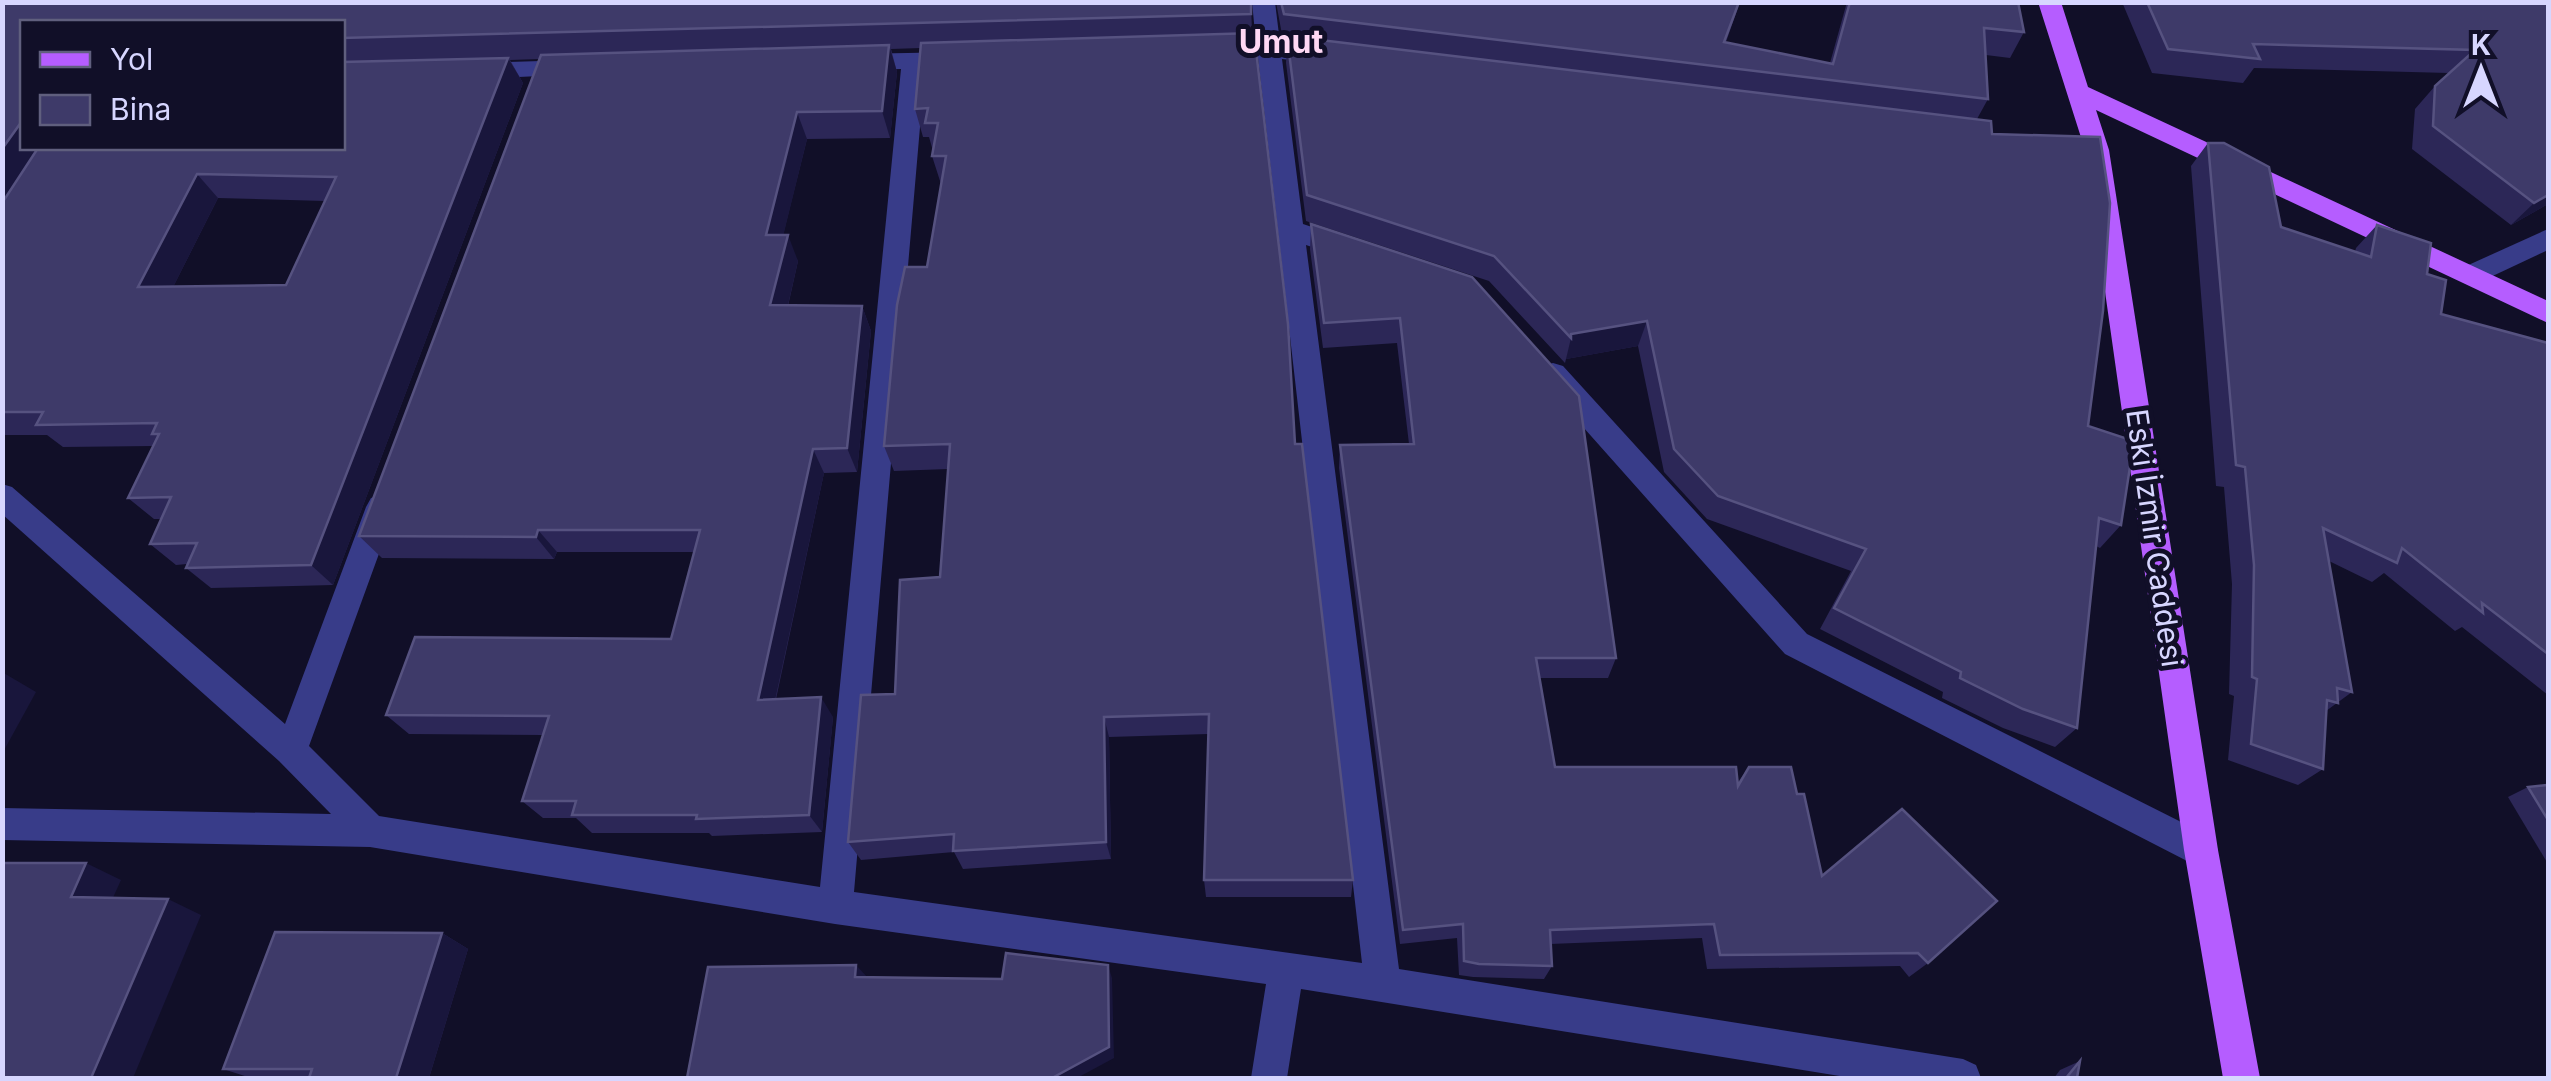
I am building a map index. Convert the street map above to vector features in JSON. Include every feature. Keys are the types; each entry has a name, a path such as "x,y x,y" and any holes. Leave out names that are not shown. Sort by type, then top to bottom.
{"main road":[{"name":"Eski İzmir Caddesi","path":"2049,2 2079,92 2200,850 2242,1078"},
{"path":"2079,92 2473,274 2548,313"}],"street":[{"path":"1263,2 1383,986"},
{"path":"1190,52 1268,50 1347,59"},
{"path":"838,62 993,58"},
{"path":"836,907 914,61"},
{"path":"452,72 593,68"},
{"path":"530,106 544,69"},
{"path":"1292,230 1386,261"},
{"path":"2473,274 2548,239"},
{"path":"1532,351 1796,644 2200,850"},
{"path":"290,750 394,474"},
{"path":"2,496 290,750 370,832"},
{"path":"2,824 370,832 836,907 1286,969 1964,1078"},
{"path":"1269,1078 1286,969"}],"building":[{"path":"2,2 1251,2 1251,14 345,38 345,20 20,20 20,124 2,149"},
{"path":"1281,2 1739,2 1724,42 1833,64 1850,2 2018,2 2024,32 1984,28 1988,99 1284,14"},
{"path":"2147,2 2548,2 2548,195 2534,203 2433,126 2435,86 2475,50 2253,44 2260,59 2168,49"},
{"path":"1254,33 1288,324 1295,444 1302,444 1353,880 1204,880 1209,714 1104,717 1106,842 953,851 954,834 848,842 861,695 895,694 900,580 940,577 950,444 884,446 897,305 905,267 927,267 946,156 932,156 938,123 925,123 928,108 915,109 921,43"},
{"path":"1287,36 1991,121 1992,134 2100,137 2110,203 2103,311 2088,426 2134,441 2121,525 2099,518 2077,728 2023,709 1960,678 1961,672 1834,608 1866,549 1718,496 1674,449 1647,321 1571,334 1571,338 1494,256 1307,195"},
{"path":"889,45 882,111 797,112 766,235 788,235 770,305 862,306 847,448 813,449 758,700 821,697 809,815 696,819 697,815 572,815 576,801 522,801 549,716 386,715 415,637 671,639 700,530 538,530 536,537 359,536 541,55"},
{"path":"508,58 311,565 186,568 197,543 150,544 171,497 128,498 159,434 152,434 157,423 36,425 43,412 2,412 2,203 37,150 345,150 345,62","holes":["197,174 336,177 286,285 138,287"]},
{"path":"2208,143 2224,143 2269,167 2281,227 2371,257 2377,225 2431,243 2427,274 2446,280 2441,314 2548,343 2548,654 2482,603 2483,613 2402,548 2397,563 2323,528 2352,692 2337,688 2338,703 2327,700 2323,769 2251,744 2257,679 2252,677 2254,565 2245,467 2236,465"},
{"path":"1311,224 1472,277 1579,396 1616,658 1536,658 1555,767 1736,767 1738,786 1749,767 1791,767 1797,794 1804,794 1822,876 1902,809 1997,901 1928,963 1918,953 1720,955 1714,924 1550,930 1552,966 1479,964 1464,961 1463,924 1403,930 1340,445 1414,444 1400,318 1324,323"},
{"path":"2548,785 2548,820 2528,787"},
{"path":"2,863 86,863 71,897 168,899 91,1078 2,1078"},
{"path":"275,932 442,933 396,1078 309,1078 312,1069 223,1069"},
{"path":"1006,953 1108,965 1109,1047 1052,1078 687,1078 708,967 856,965 855,977 1002,979"},
{"path":"2080,1061 2077,1078 2066,1078"}],"district":[{"name":"Umut","path":"1281,41"}]}
